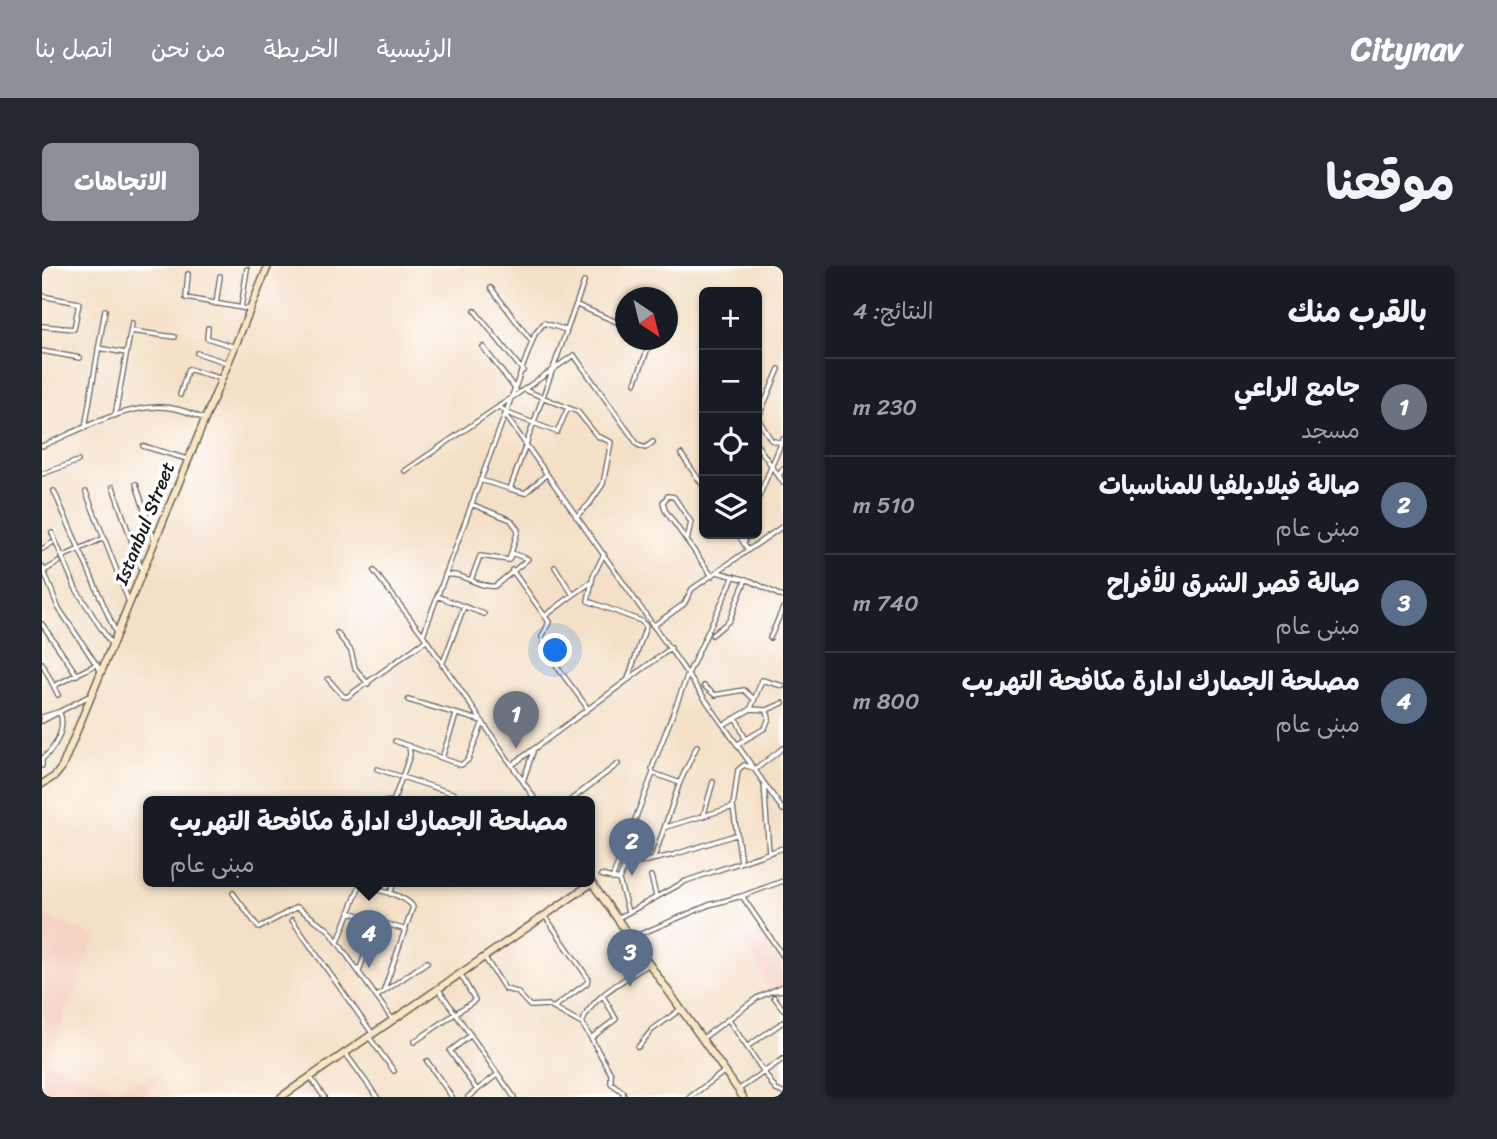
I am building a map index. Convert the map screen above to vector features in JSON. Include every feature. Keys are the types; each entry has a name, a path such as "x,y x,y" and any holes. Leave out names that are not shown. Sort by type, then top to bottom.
{"street":[{"name":"Istanbul Street","path":"42,784 59,773 268,266"},
{"path":"241,308 247,269"},
{"path":"188,274 186,298 251,310"},
{"path":"216,304 220,276"},
{"path":"510,489 584,282"},
{"path":"491,288 532,342"},
{"path":"42,296 79,303 80,307 74,329 42,326"},
{"path":"577,305 615,322"},
{"path":"86,428 106,310"},
{"path":"475,311 523,371"},
{"path":"115,416 132,323"},
{"path":"423,635 532,342 544,323 566,330"},
{"path":"208,328 207,338 235,347"},
{"path":"131,331 175,337"},
{"path":"483,347 516,390"},
{"path":"98,348 126,353"},
{"path":"635,383 647,350"},
{"path":"42,351 80,358"},
{"path":"197,353 228,363"},
{"path":"405,471 577,355 597,391 638,446 645,448 653,442"},
{"path":"180,395 188,369 222,379"},
{"path":"759,413 779,369"},
{"path":"525,390 578,412 597,436 611,442 602,486 576,517"},
{"path":"499,406 783,809"},
{"path":"42,446 115,416 160,407 205,419"},
{"path":"506,415 557,432 568,408"},
{"path":"762,425 773,443 782,441"},
{"path":"762,488 782,441"},
{"path":"143,446 187,459"},
{"path":"762,452 781,480"},
{"path":"681,454 699,480"},
{"path":"42,474 78,461"},
{"path":"781,480 783,469"},
{"path":"480,480 525,493 548,473"},
{"path":"136,484 154,540"},
{"path":"113,487 142,571"},
{"path":"54,491 117,635"},
{"path":"86,492 129,603"},
{"path":"687,541 691,522 674,497 668,496 663,506 687,541 712,576"},
{"path":"471,504 515,522 518,530 509,560 504,562 480,556 471,580"},
{"path":"653,625 683,604 691,590 782,527"},
{"path":"52,533 76,589 112,646"},
{"path":"102,671 58,607 43,568 104,538"},
{"path":"742,539 748,550"},
{"path":"42,549 52,543"},
{"path":"445,575 458,574 493,586 528,558 511,553"},
{"path":"604,554 592,582 588,603 641,621 646,626 627,681"},
{"path":"555,567 573,595"},
{"path":"374,570 423,635 532,796"},
{"path":"512,570 549,625 542,635 545,648 588,709"},
{"path":"717,572 746,579 783,597"},
{"path":"612,878 688,674 734,576"},
{"path":"712,635 729,621 746,579"},
{"path":"545,616 592,582"},
{"path":"437,596 484,614"},
{"path":"442,664 464,607"},
{"path":"770,638 783,608"},
{"path":"43,628 77,675"},
{"path":"337,633 351,651 355,668 368,684"},
{"path":"328,679 345,697 368,684 425,641"},
{"path":"512,765 671,648"},
{"path":"42,663 44,672 58,695"},
{"path":"54,686 97,664"},
{"path":"751,709 762,680 783,686"},
{"path":"704,686 715,695 744,690 754,699"},
{"path":"42,720 92,694"},
{"path":"408,700 482,722"},
{"path":"725,724 751,709 767,710 783,702"},
{"path":"79,703 84,703 86,708"},
{"path":"738,744 745,737 765,728 769,718 767,710"},
{"path":"42,766 42,759 51,752 63,724 60,713"},
{"path":"442,758 456,715"},
{"path":"736,718 745,737"},
{"path":"396,741 459,765 466,762 482,722"},
{"path":"394,796 410,755 409,746"},
{"path":"654,858 680,783 697,746"},
{"path":"756,769 783,748"},
{"path":"410,755 421,750"},
{"path":"522,782 533,750"},
{"path":"576,796 618,764"},
{"path":"741,862 733,807 739,768 744,765 756,769"},
{"path":"377,769 456,794"},
{"path":"653,773 680,783"},
{"path":"764,781 769,853"},
{"path":"703,817 713,782"},
{"path":"666,827 733,807"},
{"path":"628,912 619,880 626,865 735,835"},
{"path":"617,919 656,896 711,871 783,848"},
{"path":"601,875 619,880"},
{"path":"651,876 656,896"},
{"path":"631,938 709,905 783,881"},
{"path":"338,942 359,887"},
{"path":"369,887 412,905 406,930 384,990"},
{"path":"390,894 392,887"},
{"path":"281,1097 584,887"},
{"path":"582,892 586,887"},
{"path":"594,887 743,1097"},
{"path":"564,901 582,892 593,891 604,901"},
{"path":"233,893 259,928 299,908 326,927 392,1019"},
{"path":"742,896 783,956"},
{"path":"349,912 406,930"},
{"path":"545,916 588,978 587,983 553,1008"},
{"path":"292,920 394,1071"},
{"path":"359,972 377,921"},
{"path":"484,956 505,989 517,992 530,1006 548,1004 582,1024 611,1074 611,1083 623,1092 622,1096"},
{"path":"376,997 427,962"},
{"path":"582,1024 587,1011 603,996 649,964"},
{"path":"414,1042 475,999 459,973"},
{"path":"437,988 514,1097"},
{"path":"702,1039 771,991 783,988"},
{"path":"591,1038 616,1019 603,996"},
{"path":"774,997 783,1009"},
{"path":"638,1047 653,1030 681,1009"},
{"path":"728,1019 782,1095"},
{"path":"748,1046 783,1021"},
{"path":"471,1035 450,1051 478,1090"},
{"path":"344,1052 377,1097"},
{"path":"737,1090 783,1059"},
{"path":"427,1061 452,1097"},
{"path":"690,1097 725,1071"},
{"path":"468,1097 498,1074"},
{"path":"310,1076 324,1097"}],"shaded area":[{"path":"42,915 96,937 47,1061 115,1088 156,1076 146,1097 42,1097"},
{"path":"763,931 783,961 783,986 769,991 758,965 744,943"}],"place":[{"name":"جامع الراعي","path":"516,749"},
{"name":"صالة فيلاديلفيا للمناسبات","path":"632,876"},
{"name":"مصلحة الجمارك ادارة مكافحة التهريب","path":"369,968"},
{"name":"صالة قصر الشرق للأفراح","path":"630,987"}]}
